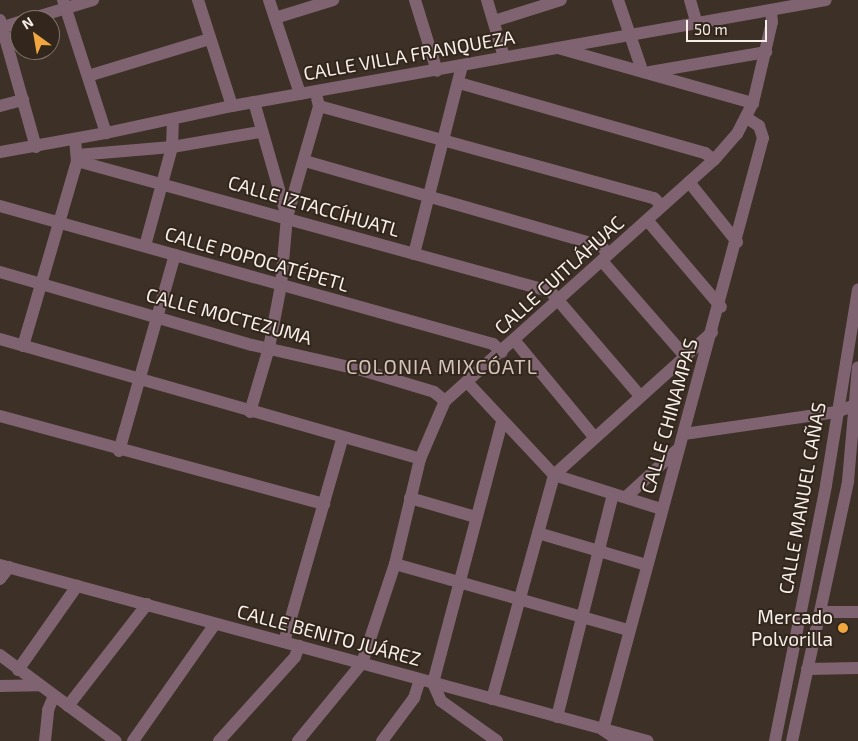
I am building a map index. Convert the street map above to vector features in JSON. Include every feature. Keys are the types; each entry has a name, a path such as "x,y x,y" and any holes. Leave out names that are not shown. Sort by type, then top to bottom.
{"street":[{"path":"50,10 64,4 93,0"},
{"path":"198,0 232,106"},
{"path":"269,0 300,94"},
{"path":"275,18 333,0"},
{"path":"414,0 437,71"},
{"path":"487,0 504,57"},
{"path":"494,21 561,0"},
{"path":"618,0 629,37 646,71"},
{"path":"690,0 697,25"},
{"name":"CALLE VILLA FRANQUEZA","path":"0,152 36,147 315,90 437,71 504,57 771,12 825,0"},
{"path":"64,4 106,133"},
{"name":"CALLE CUITLÁHUAC","path":"362,664 395,564 420,459 445,401 560,301 714,160 747,118 753,103 766,52 771,12"},
{"path":"1,25 36,147"},
{"path":"88,76 210,39"},
{"path":"558,48 646,71 753,103"},
{"path":"646,71 766,52"},
{"path":"414,254 445,142 462,66"},
{"path":"459,84 705,153 714,160"},
{"path":"250,412 269,348 281,285 287,217 305,161 319,106 315,90"},
{"path":"0,106 23,100"},
{"path":"254,102 260,132 287,217"},
{"path":"319,106 654,198 662,206"},
{"name":"CALLE CHINAMPAS","path":"603,730 677,450 684,434 712,332 721,307 763,138 759,126 747,118"},
{"path":"145,246 172,147 173,120"},
{"path":"77,158 172,147 260,132"},
{"path":"23,346 43,284 77,158 75,139"},
{"name":"CALLE IZTACCÍHUATL","path":"77,158 162,184 287,217 551,292 640,396"},
{"path":"305,161 601,246 606,257 685,356"},
{"path":"689,182 737,242"},
{"name":"CALLE POPOCATÉPETL","path":"0,206 493,344 502,352"},
{"path":"647,220 721,307"},
{"path":"119,451 175,256"},
{"name":"CALLE MOCTEZUMA","path":"0,272 269,348 358,369 434,392 445,401"},
{"name":"CALLE MANUEL CAÑAS","path":"776,741 826,485 836,412 858,290"},
{"path":"492,699 554,475 712,332"},
{"path":"0,339 342,440 420,459"},
{"path":"515,341 594,437"},
{"name":"CALLE MANUEL CAÑAS","path":"792,741 807,669 823,612 848,482 858,368"},
{"path":"467,382 554,475 661,509"},
{"path":"684,434 836,412 855,404"},
{"path":"0,416 119,451 324,504"},
{"path":"385,740 426,681 458,582 502,421"},
{"path":"284,642 342,440"},
{"path":"556,717 598,552 620,496 677,450"},
{"path":"410,498 476,517"},
{"path":"538,533 646,565"},
{"path":"395,564 580,618 629,630"},
{"path":"0,578 4,566"},
{"name":"CALLE BENITO JUÁREZ","path":"4,566 648,741"},
{"path":"18,670 77,586"},
{"path":"68,706 147,604"},
{"path":"823,612 858,612"},
{"path":"133,741 215,624"},
{"path":"219,741 295,657 299,646"},
{"path":"0,655 116,741"},
{"path":"298,741 362,664"},
{"path":"807,669 858,668"},
{"path":"426,681 441,701 497,741"},
{"path":"0,686 40,685"},
{"path":"45,741 48,710 54,696"},
{"path":"603,730 618,741"}],"place":[{"name":"Mercado Polvorilla","path":"843,628"}],"district":[{"name":"COLONIA MIXCÓATL","path":"442,366"}]}
